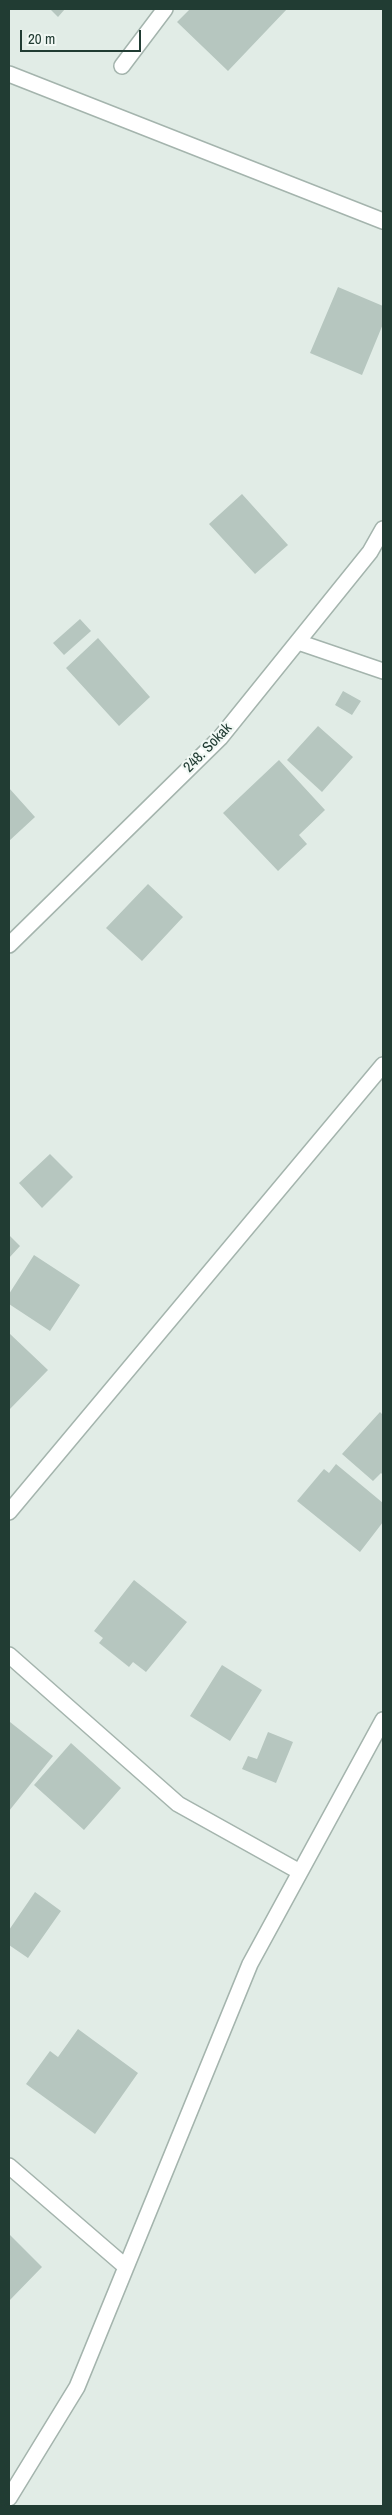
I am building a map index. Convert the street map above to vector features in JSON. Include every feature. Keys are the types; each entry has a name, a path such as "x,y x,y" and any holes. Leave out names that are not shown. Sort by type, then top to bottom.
{"street":[{"path":"122,66 165,9"},
{"path":"9,74 383,221"},
{"name":"248. Sokak","path":"9,945 220,738 370,552 383,529"},
{"path":"298,642 383,671"},
{"path":"9,1512 383,1064"},
{"path":"9,1655 178,1804 300,1872"},
{"path":"9,2498 77,2387 250,1964 383,1720"},
{"path":"9,2166 126,2267"}],"building":[{"path":"50,9 65,9 58,17"},
{"path":"190,9 287,9 228,71 177,22"},
{"path":"338,287 383,306 383,324 362,375 310,353"},
{"path":"242,494 288,545 255,574 209,524"},
{"path":"80,619 91,631 64,655 53,643"},
{"path":"98,638 150,697 119,726 66,668"},
{"path":"343,691 361,701 352,715 335,705"},
{"path":"318,726 353,757 322,792 287,760"},
{"path":"279,760 325,810 299,835 307,844 278,871 223,813"},
{"path":"9,788 35,817 9,841"},
{"path":"148,884 183,917 142,961 106,928"},
{"path":"50,1154 73,1177 42,1208 19,1183"},
{"path":"9,1235 20,1246 9,1258"},
{"path":"34,1255 80,1285 50,1331 9,1304 9,1294"},
{"path":"9,1333 48,1370 9,1410"},
{"path":"380,1412 383,1415 383,1475 381,1473 373,1481 342,1454"},
{"path":"336,1464 383,1503 383,1522 360,1552 297,1501 324,1469 329,1473"},
{"path":"134,1580 187,1622 146,1672 133,1662 129,1667 99,1643 103,1638 94,1631"},
{"path":"222,1665 262,1690 230,1741 190,1716"},
{"path":"10,1722 53,1756 9,1811 9,1724"},
{"path":"268,1732 293,1742 276,1783 242,1769 248,1756 257,1759"},
{"path":"71,1743 121,1788 84,1830 34,1785"},
{"path":"35,1892 61,1911 28,1958 9,1945 9,1930"},
{"path":"78,2029 138,2073 95,2134 26,2084 50,2051 58,2057"},
{"path":"9,2234 42,2267 9,2301"}]}
